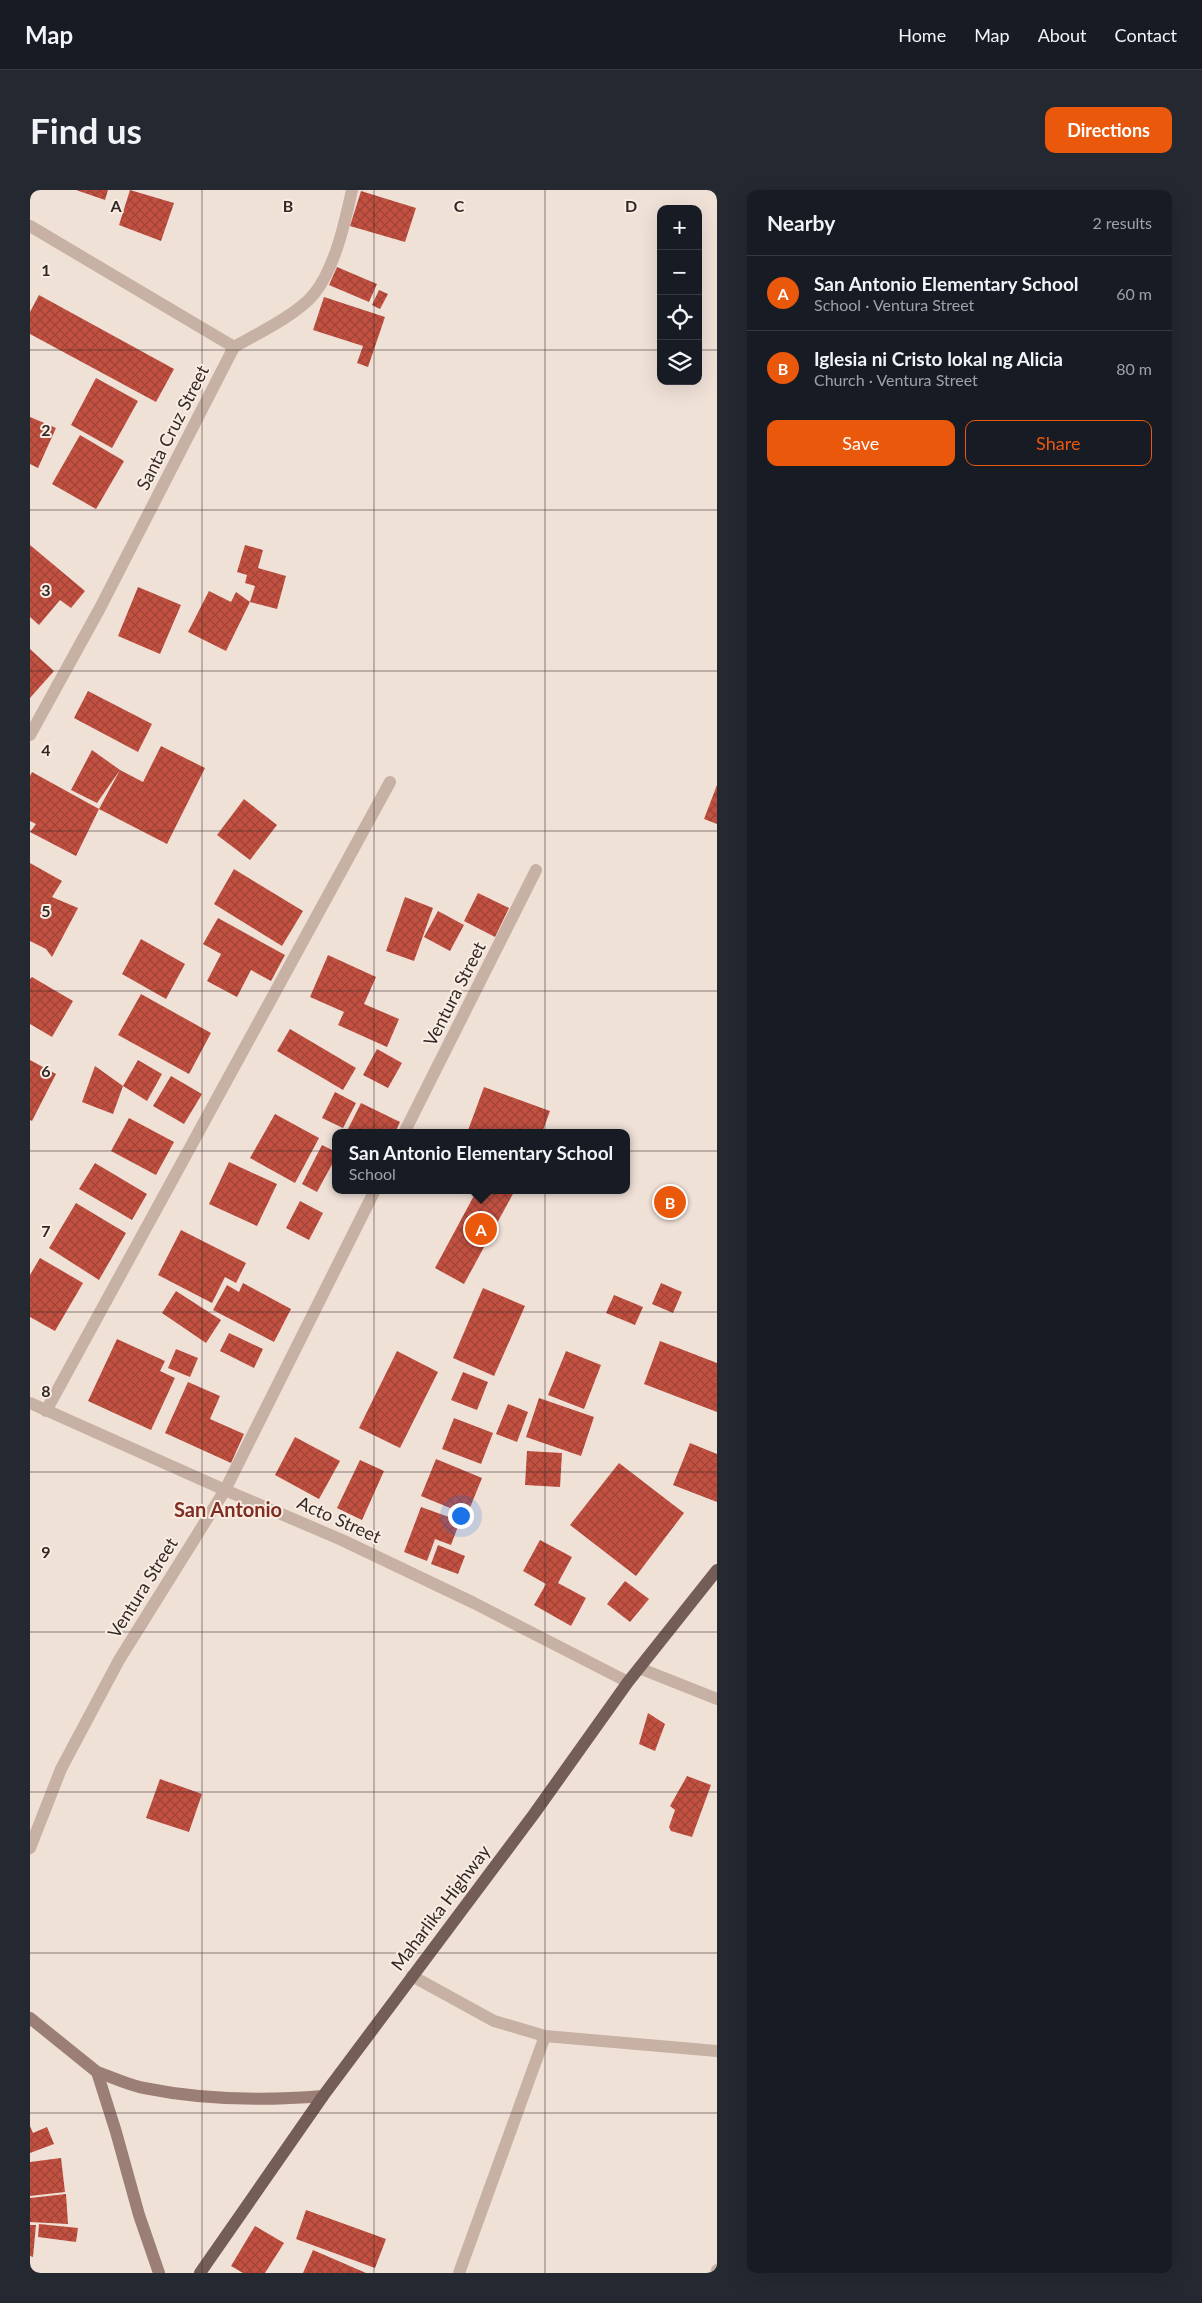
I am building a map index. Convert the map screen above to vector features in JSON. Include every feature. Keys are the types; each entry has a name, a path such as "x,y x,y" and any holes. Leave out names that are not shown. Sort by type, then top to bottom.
{"main road":[{"name":"Maharlika Highway","path":"200,2273 323,2096 534,1814 628,1682 717,1570"},
{"path":"30,2018 97,2072 143,2088 204,2097 268,2100 323,2096"},
{"path":"97,2072 116,2132 138,2215 159,2273"}],"street":[{"path":"30,240 33,227 234,347 281,320 314,294 331,263 352,190"},
{"name":"Santa Cruz Street","path":"30,735 100,608 234,347"},
{"path":"46,1411 390,782"},
{"name":"Ventura Street","path":"406,1129 536,870"},
{"name":"Ventura Street","path":"30,1848 61,1769 120,1660 225,1490 373,1194"},
{"name":"Acto Street","path":"30,1403 360,1548 474,1603 628,1682"},
{"path":"639,1668 717,1699"},
{"path":"412,1976 494,2021 546,2036 717,2051"},
{"path":"459,2273 546,2036"}],"building":[{"path":"76,190 108,190 105,200"},
{"path":"130,190 174,203 161,241 119,225"},
{"path":"361,191 416,208 405,242 350,226"},
{"path":"337,267 377,284 369,302 329,285"},
{"path":"379,290 388,294 380,309 372,305"},
{"path":"39,295 174,369 156,402 30,334 30,312"},
{"path":"324,297 385,317 368,367 357,363 363,346 313,330"},
{"path":"96,378 138,401 112,448 71,425"},
{"path":"30,417 56,428 38,468 30,464"},
{"path":"80,435 124,461 96,509 52,484"},
{"path":"30,545 85,591 71,608 60,600 39,625 30,617"},
{"path":"245,545 263,550 258,568 286,576 277,609 250,602 255,586 245,583 247,575 237,572"},
{"path":"138,587 181,605 160,654 118,636"},
{"path":"209,591 231,602 236,592 250,602 226,651 188,632"},
{"path":"30,649 54,671 30,698"},
{"path":"88,691 152,724 138,752 74,718"},
{"path":"161,746 205,768 167,844 99,809 120,770 143,782"},
{"path":"92,750 120,770 97,803 71,790"},
{"path":"32,772 99,809 76,856 30,832 36,824 30,821 30,776"},
{"path":"717,785 717,824 704,819"},
{"path":"244,799 277,825 250,860 217,835"},
{"path":"30,863 62,881 52,897 78,908 52,957 46,949 30,941"},
{"path":"234,869 303,911 282,946 214,904"},
{"path":"478,893 509,908 495,937 464,921"},
{"path":"405,897 433,908 414,961 386,951"},
{"path":"438,911 464,925 450,951 424,937"},
{"path":"218,918 285,955 271,981 251,970 237,997 207,981 221,954 203,944"},
{"path":"141,939 185,964 166,999 122,974"},
{"path":"328,955 376,977 364,1004 399,1019 387,1047 338,1025 344,1012 310,997"},
{"path":"32,977 73,1001 52,1037 30,1024 30,979"},
{"path":"141,994 211,1033 189,1074 118,1035"},
{"path":"290,1029 356,1068 343,1090 277,1051"},
{"path":"377,1049 402,1063 388,1088 363,1075"},
{"path":"30,1060 56,1074 32,1121 30,1120"},
{"path":"138,1060 162,1074 147,1101 123,1086"},
{"path":"95,1066 123,1086 113,1114 82,1102"},
{"path":"171,1076 202,1094 184,1124 153,1106"},
{"path":"484,1087 550,1111 543,1129 468,1129"},
{"path":"335,1092 356,1103 343,1128 322,1118"},
{"path":"361,1103 400,1122 397,1129 348,1129"},
{"path":"275,1114 319,1138 295,1183 250,1158"},
{"path":"129,1118 174,1142 156,1175 111,1151"},
{"path":"322,1145 332,1150 332,1164 317,1192 302,1184"},
{"path":"229,1162 277,1184 257,1226 209,1204"},
{"path":"95,1163 147,1194 132,1220 79,1189"},
{"path":"475,1194 513,1194 464,1284 435,1268"},
{"path":"300,1201 323,1213 309,1240 286,1228"},
{"path":"76,1203 126,1233 99,1280 49,1248"},
{"path":"181,1230 246,1263 236,1283 225,1277 212,1303 158,1275"},
{"path":"40,1258 83,1283 55,1331 30,1317 30,1275"},
{"path":"243,1283 291,1309 274,1342 213,1310 227,1285 239,1292"},
{"path":"661,1283 682,1292 673,1313 652,1304"},
{"path":"483,1288 525,1306 494,1376 453,1358"},
{"path":"176,1291 221,1320 206,1343 162,1313"},
{"path":"614,1295 643,1307 635,1325 606,1313"},
{"path":"229,1333 263,1349 254,1368 220,1351"},
{"path":"117,1339 165,1361 160,1371 175,1378 151,1430 88,1401"},
{"path":"660,1341 717,1363 717,1412 644,1384"},
{"path":"176,1349 198,1358 190,1377 168,1368"},
{"path":"397,1351 438,1372 400,1448 359,1428"},
{"path":"566,1351 601,1365 584,1409 548,1395"},
{"path":"463,1372 488,1382 477,1410 451,1400"},
{"path":"188,1382 220,1396 210,1419 244,1434 231,1463 165,1433"},
{"path":"539,1398 594,1417 581,1456 526,1437"},
{"path":"508,1404 528,1412 517,1442 496,1434"},
{"path":"454,1418 493,1433 481,1464 442,1449"},
{"path":"295,1437 340,1461 319,1499 275,1475"},
{"path":"690,1443 717,1454 717,1502 673,1485"},
{"path":"527,1451 562,1453 560,1487 525,1485"},
{"path":"436,1459 482,1478 467,1515 421,1496"},
{"path":"360,1460 384,1471 362,1520 337,1508"},
{"path":"619,1463 684,1513 636,1576 570,1525"},
{"path":"421,1507 460,1521 451,1545 435,1539 427,1561 404,1552"},
{"path":"540,1540 572,1557 558,1583 586,1598 571,1626 534,1605 546,1584 523,1571"},
{"path":"438,1545 465,1556 458,1574 431,1564"},
{"path":"625,1581 649,1599 630,1622 607,1604"},
{"path":"648,1713 665,1724 655,1751 639,1744"},
{"path":"687,1776 711,1785 692,1837 671,1831 669,1827 675,1810 670,1806"},
{"path":"160,1779 202,1794 189,1832 146,1818"},
{"path":"30,2126 33,2133 47,2127 54,2144 30,2153"},
{"path":"61,2158 65,2192 30,2196 30,2162"},
{"path":"66,2194 68,2224 30,2222 30,2198"},
{"path":"306,2210 386,2239 375,2268 296,2239"},
{"path":"39,2224 78,2228 76,2242 38,2237"},
{"path":"30,2225 36,2225 33,2257 30,2256"},
{"path":"255,2226 284,2243 265,2273 243,2273 231,2266"},
{"path":"313,2250 366,2273 303,2273"}],"place":[{"name":"Iglesia ni Cristo lokal ng Alicia","path":"670,1202"},
{"name":"San Antonio Elementary School","path":"481,1229"}],"district":[{"name":"San Antonio","path":"228,1510"}]}
